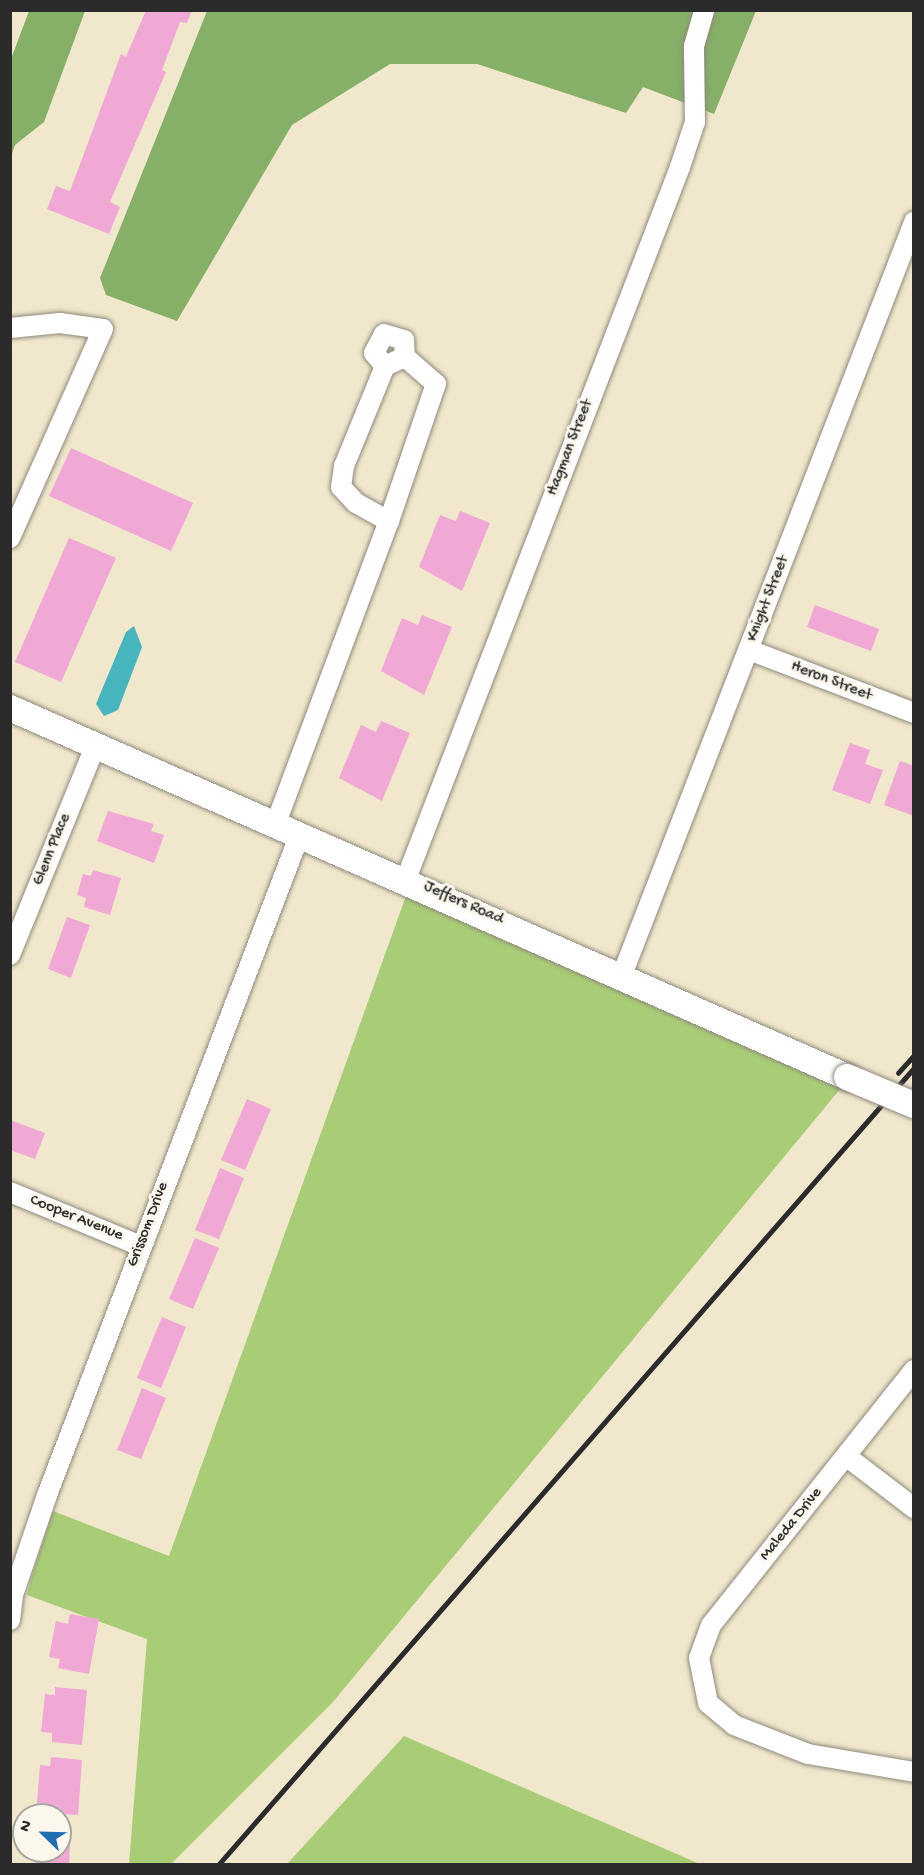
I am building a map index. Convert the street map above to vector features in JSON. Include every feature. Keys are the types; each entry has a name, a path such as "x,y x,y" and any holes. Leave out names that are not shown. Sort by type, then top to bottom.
{"main road":[{"name":"Jeffers Road","path":"10,708 406,879 914,1106"}],"street":[{"name":"Hagman Street","path":"406,879 680,167 695,122 694,46 704,10"},
{"name":"Knight Street","path":"622,975 914,222"},
{"path":"10,328 60,323 103,329 10,538"},
{"path":"276,823 388,521 436,384 405,357 404,340 384,334 374,353 385,366"},
{"path":"388,521 356,504 341,488 344,466 385,366 405,357"},
{"name":"Heron Street","path":"749,650 914,714"},
{"name":"Glenn Place","path":"10,955 96,744"},
{"name":"Grissom Drive","path":"10,1620 14,1594 47,1495 300,834"},
{"name":"Cooper Avenue","path":"10,1192 141,1246"},
{"name":"Maleda Drive","path":"914,1370 711,1625 699,1658 703,1690 719,1716 760,1737 846,1763 914,1772"},
{"path":"846,1456 914,1508"}],"green space":[{"path":"29,11 85,11 44,122 15,145 11,156 11,59"},
{"path":"207,11 756,11 714,114 643,87 626,113 477,64 390,64 292,125 177,321 106,295 100,278"},
{"path":"407,893 841,1088 333,1702 171,1864 129,1864 147,1639 27,1595 32,1576 53,1511 169,1556"},
{"path":"404,1736 700,1864 287,1864"}],"water":[{"path":"134,626 142,647 118,710 104,716 96,704 126,632"}],"building":[{"path":"146,10 192,10 187,23 180,22 162,70 166,72 110,202 120,207 109,234 47,209 56,186 70,191 121,54 126,57"},
{"path":"71,448 193,503 171,551 49,496"},
{"path":"460,511 490,523 462,591 419,567 440,515 456,521"},
{"path":"69,538 116,558 61,682 15,662"},
{"path":"815,605 879,629 871,651 807,627"},
{"path":"422,615 452,627 424,695 381,671 402,618 418,625"},
{"path":"381,721 410,733 382,801 339,778 361,725 376,732"},
{"path":"850,743 870,750 865,764 883,770 870,804 832,790"},
{"path":"900,761 914,766 914,816 884,805"},
{"path":"108,811 154,824 151,831 164,835 154,863 97,841"},
{"path":"93,870 121,878 110,915 84,907 86,898 77,895 83,874 91,876"},
{"path":"67,917 90,925 71,978 48,969"},
{"path":"247,1099 271,1109 245,1170 221,1160"},
{"path":"10,1120 45,1133 35,1159 10,1150"},
{"path":"220,1168 244,1178 219,1239 195,1230"},
{"path":"195,1238 219,1248 193,1309 169,1299"},
{"path":"162,1317 186,1327 161,1388 137,1378"},
{"path":"142,1388 166,1398 141,1459 117,1450"},
{"path":"70,1614 99,1619 89,1674 58,1668 60,1659 49,1657 56,1621 68,1624"},
{"path":"55,1687 87,1690 82,1745 52,1742 52,1733 41,1732 45,1694 55,1695"},
{"path":"51,1757 82,1760 78,1815 72,1815 72,1803 37,1803 40,1765 50,1766"},
{"path":"35,1863 69,1863 69,1864"}],"railway":[{"path":"898,1073 914,1055"},
{"path":"219,1864 914,1068"}]}
